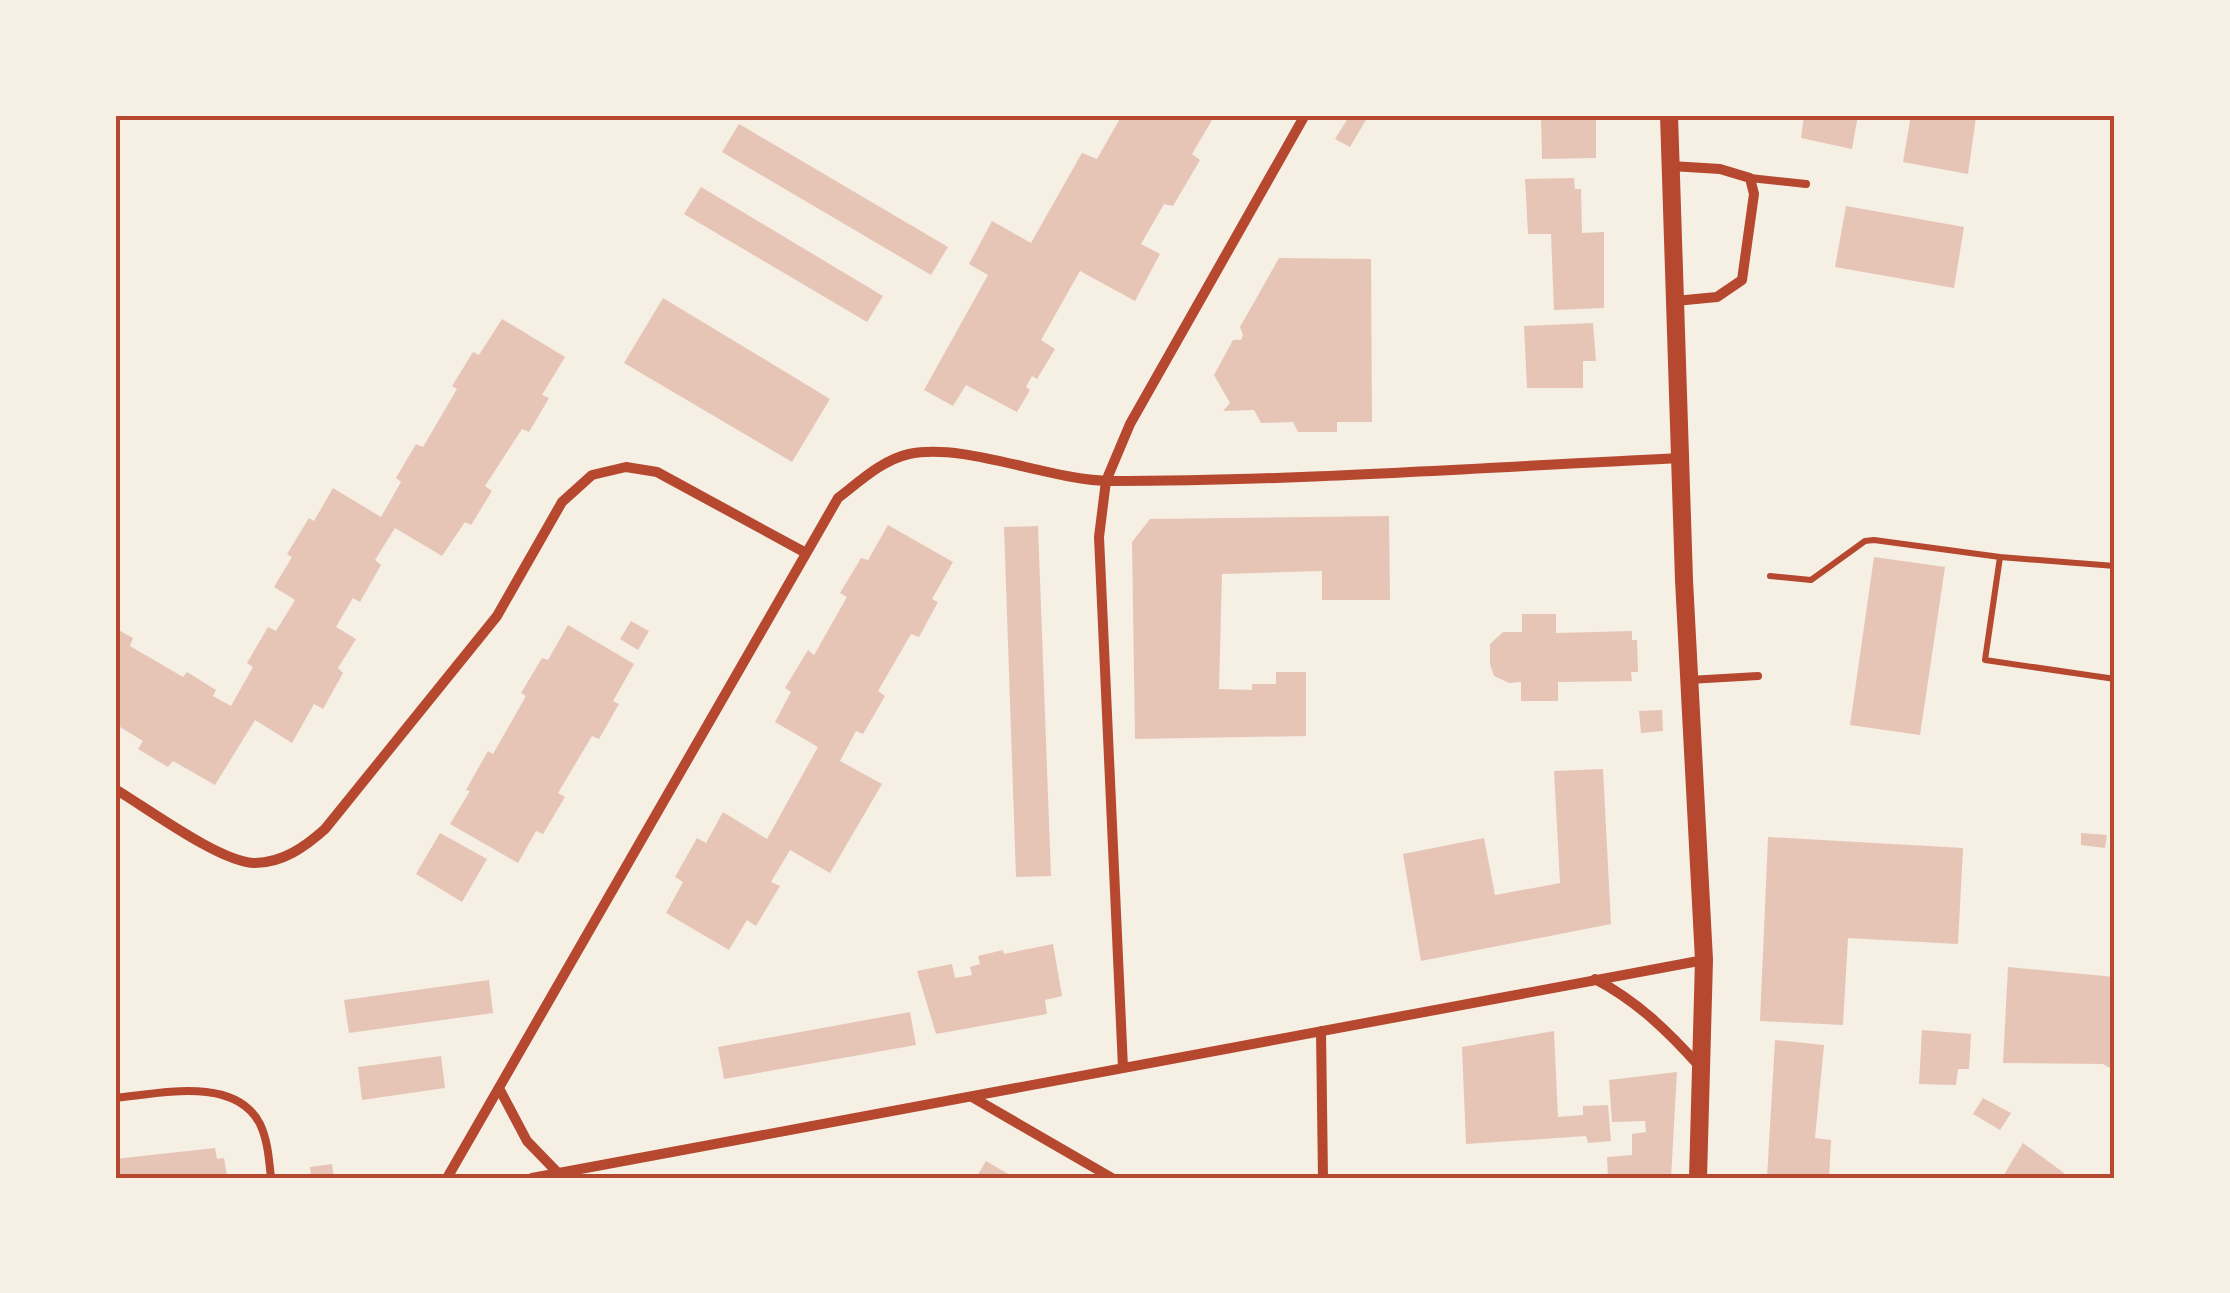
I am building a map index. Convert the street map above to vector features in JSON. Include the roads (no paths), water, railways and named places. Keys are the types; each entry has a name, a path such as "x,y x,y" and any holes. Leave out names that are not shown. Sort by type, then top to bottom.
{"street":[{"path":"1123,1068 1099,538 1106,482 1130,424 1305,115"},
{"path":"1669,115 1689,680 1704,960 1698,1178"},
{"path":"1671,166 1720,170 1750,178 1754,194 1742,280 1717,297 1675,301"},
{"path":"448,1178 838,498 877,468 908,454 942,454 1106,482 1196,483 1680,458"},
{"path":"115,789 226,856 252,863 275,860 306,846 325,830 497,616 562,502 592,476 626,467 657,472 806,553"},
{"path":"532,1178 1704,960"},
{"path":"1594,979 1664,1026 1703,1070"},
{"path":"1321,1031 1323,1178"},
{"path":"500,1090 526,1140 558,1173"},
{"path":"972,1097 1112,1178"}],"lane":[{"path":"1750,178 1806,184"},
{"path":"1689,680 1758,676"},
{"path":"115,1098 202,1089 248,1108 260,1124 271,1178"}]}
